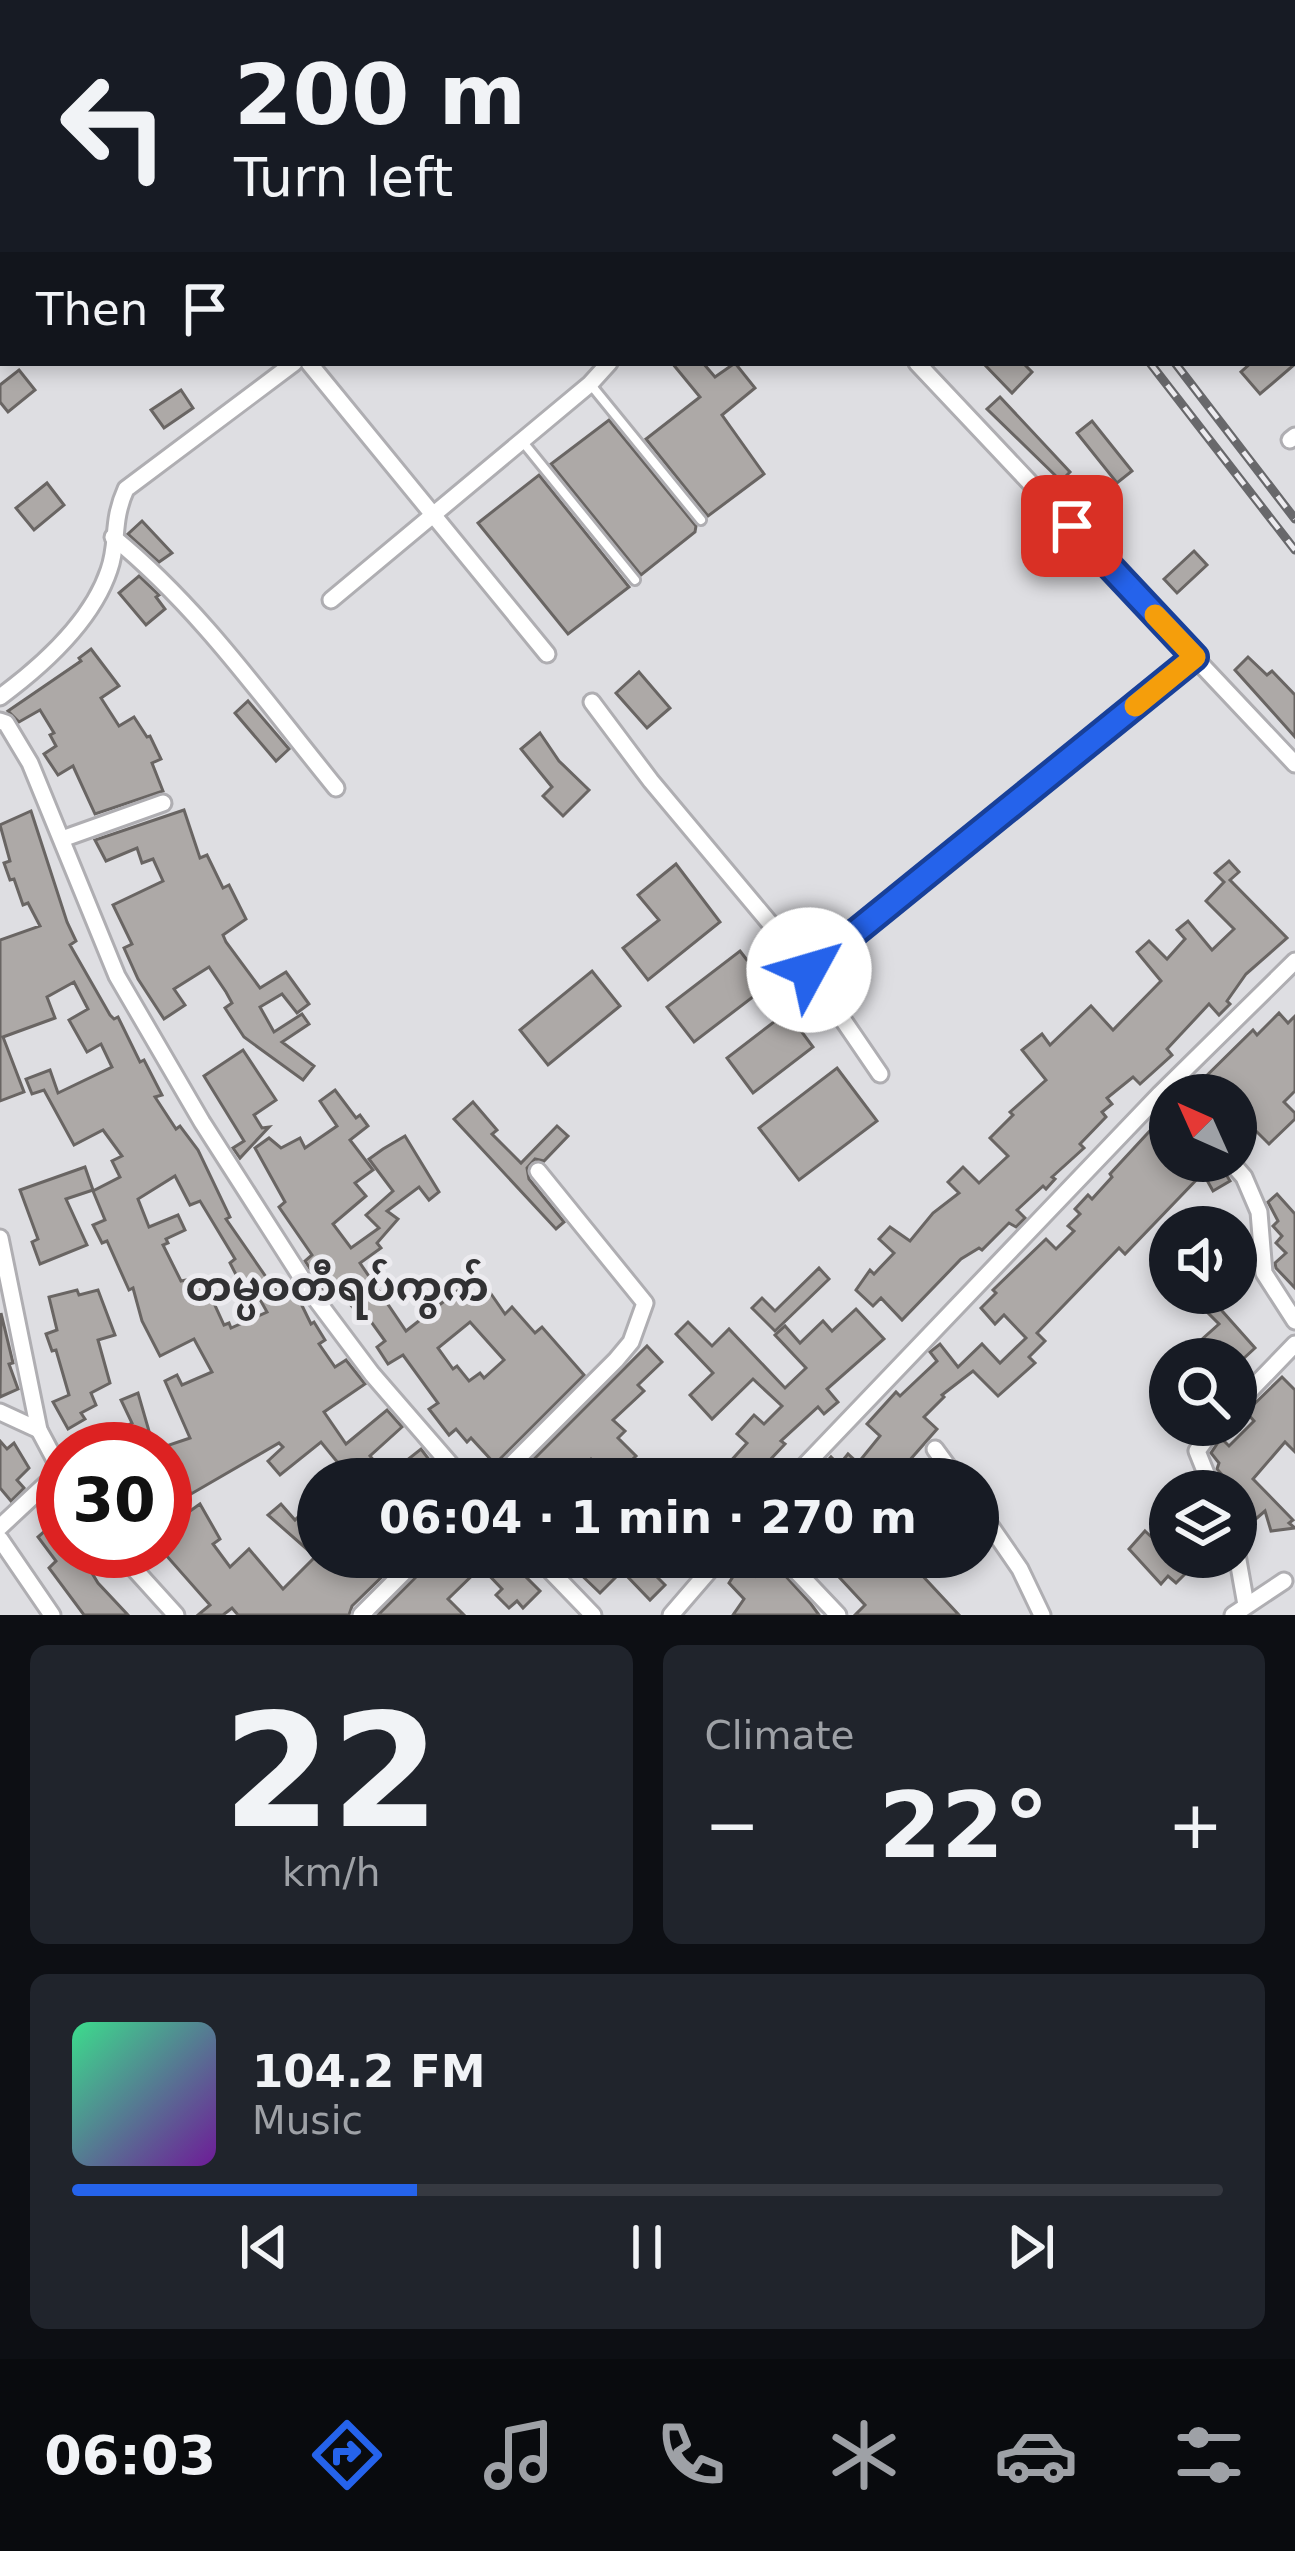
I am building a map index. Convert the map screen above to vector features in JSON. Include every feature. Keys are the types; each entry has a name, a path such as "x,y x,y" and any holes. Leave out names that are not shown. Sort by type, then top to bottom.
{"street":[{"path":"0,697 60,644 92,602 110,569 115,513 126,489 290,366"},
{"path":"311,366 547,654"},
{"path":"331,600 606,366"},
{"path":"920,366 1295,764"},
{"path":"113,537 160,576 208,626 336,788"},
{"path":"809,970 1195,657"},
{"path":"592,702 651,782 809,970 880,1074"},
{"path":"0,721 6,723 31,763 116,976 202,1122 312,1294 445,1458"},
{"path":"62,839 163,803"},
{"path":"1189,1074 1295,961"},
{"path":"813,1458 1149,1115"},
{"path":"518,1458 632,1342 646,1303 538,1171"},
{"path":"1246,1182 1259,1212 1264,1273 1295,1321"},
{"path":"0,1238 37,1422"},
{"path":"1257,1383 1295,1344"},
{"path":"0,1412 36,1429"},
{"path":"934,1449 941,1458"},
{"path":"0,1527 36,1496"},
{"path":"999,1538 1042,1615"},
{"path":"0,1539 52,1615"},
{"path":"142,1578 176,1615"},
{"path":"362,1615 398,1578"},
{"path":"557,1578 593,1615"},
{"path":"671,1615 704,1578"},
{"path":"802,1578 838,1615"},
{"path":"1238,1578 1240,1610 1284,1581"}],"lane":[{"path":"590,384 701,520"},
{"path":"521,440 635,580"}],"building":[{"path":"674,366 706,366 715,377 737,366 755,388 722,415 764,474 708,516 646,439 700,397"},
{"path":"986,366 1026,366 1032,372 1012,393"},
{"path":"1248,366 1293,366 1260,394 1241,372"},
{"path":"19,370 35,390 8,412 0,402 0,385"},
{"path":"181,390 193,408 164,428 151,410"},
{"path":"1000,397 1070,472 1061,481 987,409"},
{"path":"609,420 696,526 695,532 641,575 551,464"},
{"path":"1092,421 1132,471 1117,483 1077,433"},
{"path":"539,475 629,587 568,634 478,523"},
{"path":"47,483 64,505 34,530 16,508"},
{"path":"1080,484 1121,525 1109,537 1068,496"},
{"path":"142,521 172,553 159,562 128,534"},
{"path":"1194,551 1207,565 1177,593 1164,579"},
{"path":"139,576 159,595 165,609 146,625 119,593"},
{"path":"91,649 119,686 101,698 119,726 134,717 150,736 161,759 152,763 163,791 95,814 73,766 58,775 44,754 56,746 40,710 19,722 8,711 81,661"},
{"path":"1248,657 1267,675 1272,671 1295,695 1295,737 1235,670"},
{"path":"639,672 670,708 647,728 616,693"},
{"path":"248,701 289,749 276,761 235,713"},
{"path":"540,733 559,761 589,790 563,816 543,796 552,787 521,749"},
{"path":"184,810 200,858 207,855 246,919 223,935 226,942 260,988 286,972 309,1004 297,1013 282,994 260,1007 274,1032 302,1014 309,1024 282,1042 314,1066 303,1080 244,1037 225,1008 232,1003 209,967 174,989 185,1005 164,1019 124,948 132,944 113,905 163,881 153,859 142,863 137,848 106,861 95,840"},
{"path":"31,811 76,941 70,945 110,1015 118,1017 140,1062 144,1060 162,1095 155,1097 176,1129 180,1126 198,1150 230,1217 226,1219 275,1290 290,1281 311,1324 325,1340 319,1344 335,1367 346,1360 365,1384 324,1412 346,1444 387,1410 402,1427 372,1458 334,1458 321,1442 280,1475 268,1461 283,1447 279,1443 192,1493 192,1422 183,1422 165,1381 177,1375 182,1385 212,1372 194,1339 160,1356 142,1321 133,1288 129,1290 107,1241 102,1243 93,1225 105,1220 93,1191 120,1177 112,1161 122,1156 103,1130 74,1145 44,1090 32,1094 26,1079 50,1070 58,1093 112,1067 101,1044 87,1052 69,1020 88,1009 74,982 47,997 55,1018 3,1037 24,1092 0,1101 0,940 40,926 28,903 23,905 14,879 10,880 4,863 10,861 0,825","holes":["175,1176 190,1205 200,1201 235,1259 230,1263 245,1292 253,1287 267,1312 231,1328 229,1323 224,1325 202,1277 181,1281 163,1245 185,1230 178,1215 149,1227 138,1199"]},
{"path":"1229,861 1239,872 1230,880 1287,938 1246,974 1219,1015 1209,1004 1167,1049 1172,1055 1140,1084 1133,1077 1107,1098 1112,1104 1102,1112 1106,1117 1046,1189 1043,1186 1017,1210 1025,1218 1016,1227 1009,1223 982,1250 961,1259 902,1320 881,1298 873,1306 856,1290 870,1270 874,1274 894,1253 879,1239 890,1227 910,1241 933,1213 959,1193 948,1182 963,1167 979,1183 1008,1156 990,1138 1013,1115 1010,1112 1046,1080 1022,1050 1042,1034 1050,1045 1091,1006 1113,1030 1161,981 1137,952 1149,941 1167,959 1185,939 1177,930 1188,921 1212,950 1234,929 1206,901 1224,882 1215,873"},
{"path":"676,864 720,922 648,980 623,948 659,920 638,895"},
{"path":"740,951 767,986 694,1042 667,1007"},
{"path":"592,971 620,1006 548,1065 520,1030"},
{"path":"787,1012 813,1047 753,1093 727,1058"},
{"path":"1279,1013 1288,1023 1295,1016 1295,1091 1284,1102 1295,1119 1269,1144 1257,1132 1257,1074 1208,1074 1253,1030 1257,1035"},
{"path":"243,1050 276,1100 254,1115 262,1128 269,1127 240,1158 233,1148 244,1141 204,1076"},
{"path":"837,1068 877,1121 799,1180 759,1128"},
{"path":"335,1090 368,1126 350,1140 373,1170 355,1183 366,1196 333,1224 351,1248 379,1228 366,1215 393,1191 369,1159 383,1149 405,1136 439,1192 429,1200 419,1187 387,1211 398,1219 377,1243 381,1248 360,1263 406,1331 461,1288 471,1303 489,1291 505,1314 512,1307 535,1333 542,1327 584,1375 501,1458 489,1458 456,1429 449,1435 429,1409 438,1403 403,1355 388,1364 377,1347 385,1341 367,1316 363,1319 335,1287 325,1292 305,1261 312,1255 279,1207 285,1202 255,1148 269,1138 281,1148 300,1138 305,1148 337,1126 320,1101","holes":["470,1322 504,1360 484,1378 480,1373 469,1381 438,1348"]},
{"path":"473,1102 497,1130 492,1134 521,1163 557,1126 568,1136 544,1161 535,1159 527,1168 529,1179 564,1222 556,1229 454,1119"},
{"path":"1149,1132 1149,1182 1194,1182 1171,1206 1149,1206 1149,1229 1125,1254 1119,1248 1037,1333 1045,1341 1029,1357 1035,1363 998,1396 973,1371 942,1395 924,1417 937,1429 912,1458 862,1458 880,1436 867,1424 896,1392 900,1396 937,1361 930,1352 940,1344 958,1367 982,1344 1000,1363 1026,1338 1004,1315 995,1324 981,1308 996,1293 993,1290 1046,1239 1056,1249 1074,1231 1068,1226 1080,1214 1075,1209 1088,1195 1092,1199"},
{"path":"85,1167 93,1190 66,1199 87,1245 40,1264 32,1242 38,1239 20,1190"},
{"path":"1208,1182 1228,1182 1213,1191"},
{"path":"1277,1194 1295,1214 1295,1288 1275,1263 1286,1253 1276,1243 1282,1236 1273,1226 1278,1221 1268,1202"},
{"path":"819,1268 829,1279 775,1331 752,1308 762,1298 775,1311"},
{"path":"98,1290 115,1335 98,1340 110,1383 91,1393 96,1405 81,1413 85,1419 80,1422 64,1422 53,1402 69,1395 56,1350 52,1351 46,1334 57,1330 49,1297"},
{"path":"856,1309 884,1339 827,1389 838,1402 824,1414 818,1407 781,1441 785,1444 772,1458 733,1458 747,1443 737,1434 754,1415 764,1424 782,1406 753,1379 712,1419 690,1395 713,1373 676,1334 688,1322 712,1346 729,1329 785,1388 806,1368 775,1335 785,1326 800,1343 823,1321 832,1331"},
{"path":"1,1313 18,1389 0,1397"},
{"path":"1209,1314 1225,1314 1246,1338 1203,1338 1219,1324"},
{"path":"647,1346 662,1362 638,1385 644,1391 613,1420 625,1431 618,1438 634,1458 535,1458"},
{"path":"1282,1377 1295,1390 1295,1452 1285,1442 1257,1474 1257,1470 1218,1470 1219,1463 1211,1453 1216,1446 1257,1446 1257,1401"},
{"path":"138,1393 146,1422 132,1422 121,1400"},
{"path":"0,1441 7,1449 14,1443 29,1468 17,1480 24,1488 11,1501 0,1488"},
{"path":"1257,1483 1293,1520 1289,1523 1295,1528 1271,1531 1265,1511 1257,1518"},
{"path":"200,1504 220,1539 213,1544 230,1567 249,1549 283,1589 297,1575 381,1578 349,1615 238,1615 232,1608 223,1615 198,1615 210,1605 186,1578 192,1578 192,1510"},
{"path":"281,1504 295,1520 297,1541 268,1515"},
{"path":"1145,1531 1149,1535 1149,1571 1129,1549"},
{"path":"56,1578 95,1578 128,1615 84,1615"},
{"path":"415,1578 470,1578 448,1599 464,1615 378,1615"},
{"path":"492,1578 527,1578 540,1591 523,1608 517,1601 509,1608 496,1595 502,1589"},
{"path":"584,1578 615,1578 600,1593"},
{"path":"629,1578 658,1578 665,1585 650,1600"},
{"path":"732,1578 787,1578 819,1615 733,1615 744,1599 729,1583"},
{"path":"840,1578 925,1578 959,1615 855,1615 865,1605"}],"railway":[{"path":"1152,366 1295,550"},
{"path":"1177,366 1295,519"}],"slow traffic":[{"path":"1135,706 1195,657 1155,615"}],"district":[{"name":"တမ္ပဝတီရပ်ကွက်","path":"337,1286"}],"route":[{"path":"809,970 1195,657 1072,526"}]}
